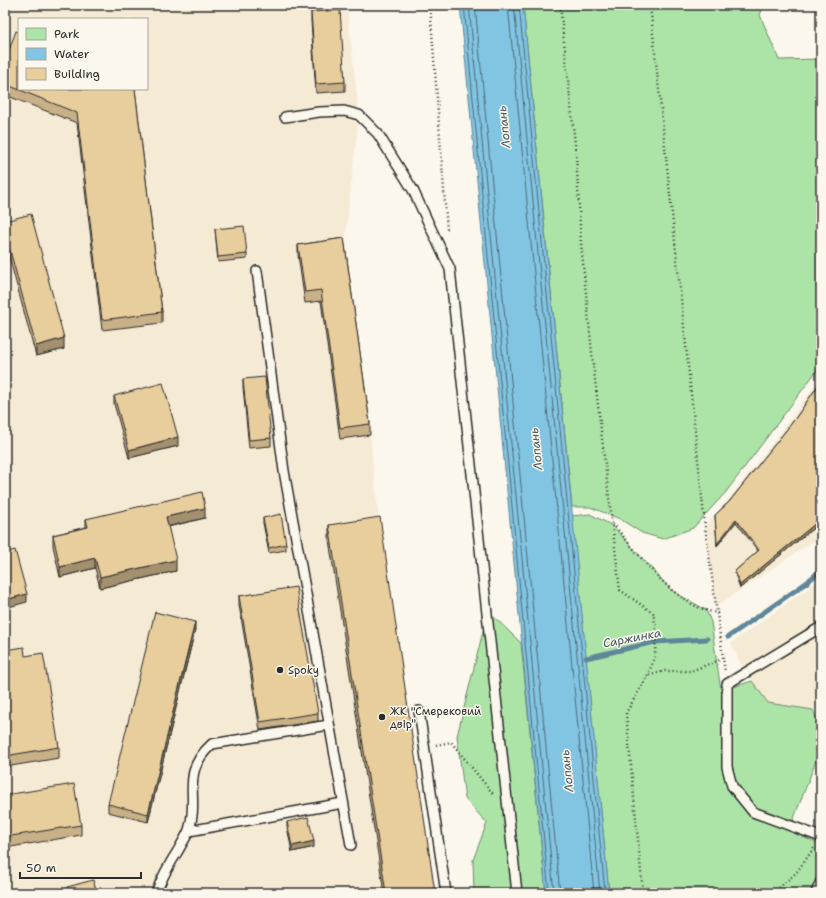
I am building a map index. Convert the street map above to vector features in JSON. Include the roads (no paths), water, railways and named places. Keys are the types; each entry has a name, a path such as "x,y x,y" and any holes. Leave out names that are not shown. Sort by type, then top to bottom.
{"lane":[{"path":"285,117 319,112 344,111 359,115 378,134 413,190 450,269 517,893"},
{"path":"257,271 284,471 351,845"},
{"path":"819,840 753,812 732,786 727,767 727,684 821,627"},
{"path":"419,711 446,893"},
{"path":"156,893 161,880 189,831 192,817 191,789 195,764 212,744 329,725"},
{"path":"189,831 343,803"},
{"path":"816,893 821,881"}],"water":[{"name":"Лопань","path":"460,5 523,5 609,893 546,893"}],"waterway":[{"name":"Саржинка","path":"728,637 806,583 821,570"},
{"name":"Саржинка","path":"586,658 655,642 707,639"}],"place":[{"name":"Spoky","path":"280,670"},
{"name":"ЖК \"Смерековий двір\"","path":"382,717"}]}
